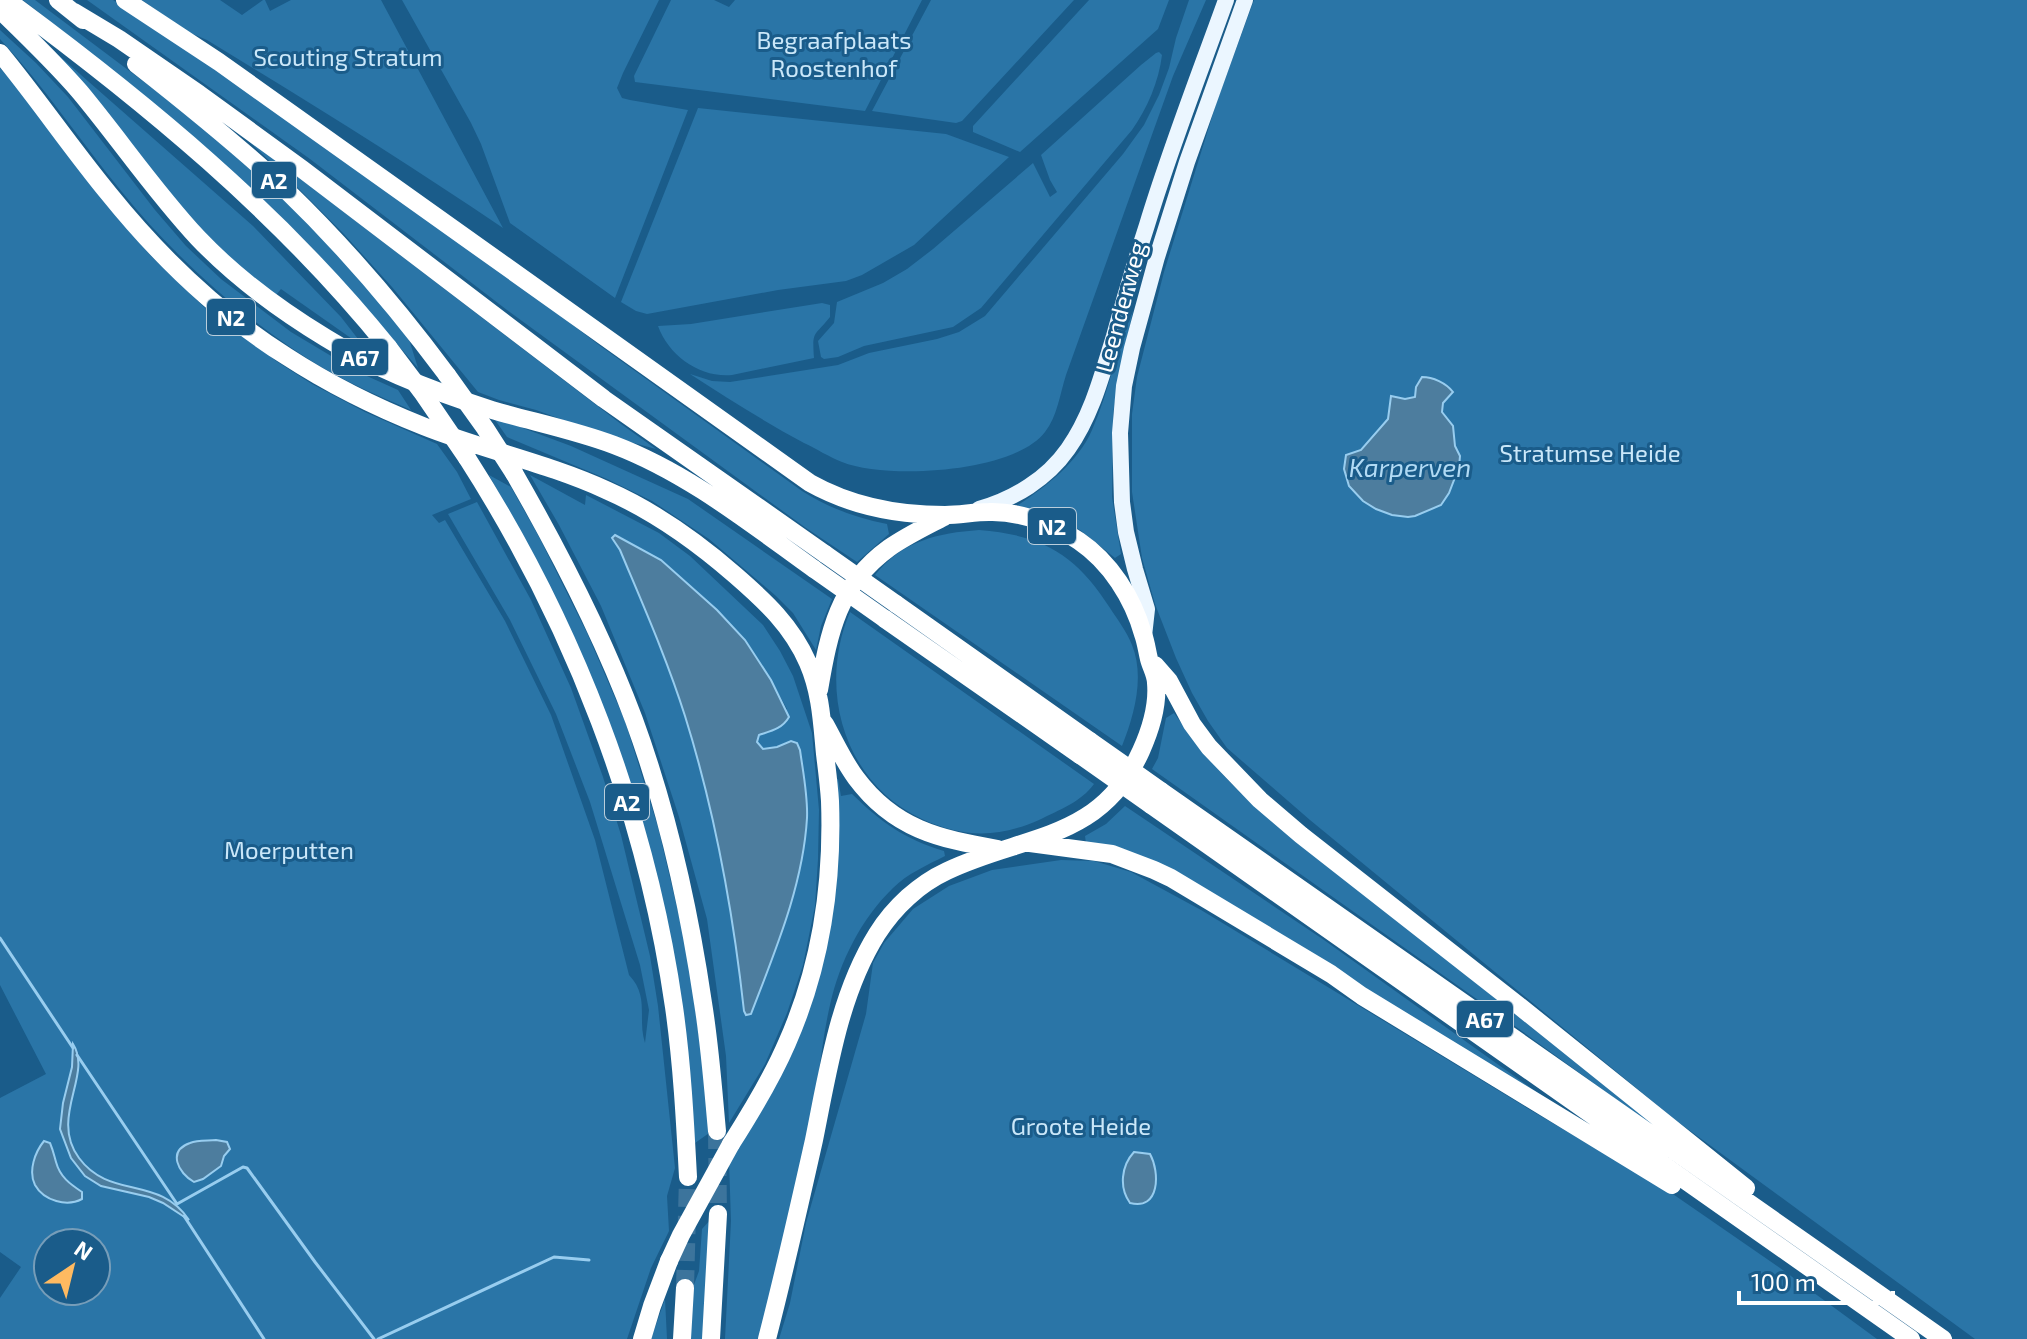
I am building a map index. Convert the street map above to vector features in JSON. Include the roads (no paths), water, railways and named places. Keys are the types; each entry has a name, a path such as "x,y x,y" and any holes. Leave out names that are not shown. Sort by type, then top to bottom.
{"highway":[{"name":"A2","path":"7,0 119,86 266,213 388,347 495,501 544,592 586,682 619,775 651,887 674,1005 683,1085 688,1177"},
{"name":"A2","path":"58,0 189,106 287,192 339,244 383,293 447,375 514,473 550,535 597,633 635,722 651,772 679,880 698,976 717,1131"},
{"name":"N2","path":"125,0 243,79 810,483 873,508 912,514 994,512 1028,518 1081,542 1098,557 1116,578 1130,602 1144,636 1157,682 1152,720 1139,756 1125,779 1101,805 1062,831 1005,850 942,839 893,815 857,780 821,718 819,693 829,637 851,587 886,550 906,537 955,515"},
{"name":"A67","path":"0,10 78,90 158,193 200,240 265,297 297,319 355,355 442,393 617,446 687,482 820,561"},
{"name":"A67","path":"74,12 199,94 302,169 820,561 1911,1339"},
{"name":"N2","path":"0,53 130,219 175,267 237,321 318,376 369,403 428,428 588,482 668,523 718,560 780,617 802,651 819,693"},
{"name":"A67","path":"1149,658 1169,681 1192,724 1209,747 1260,800 1757,1197 1810,1246"},
{"path":"642,1339 669,1261 731,1144 765,1088 788,1042 803,1001 821,936 829,880 830,793 821,718"},
{"name":"A67","path":"1156,798 1943,1339"},
{"name":"A67","path":"1027,843 1112,854 1171,878 1675,1187 1721,1206"},
{"path":"767,1339 834,1047 850,989 862,960 883,925 913,893 947,871 1005,850"},
{"path":"711,1339 718,1214"},
{"path":"682,1339 685,1288"}],"main road":[{"name":"Leenderweg","path":"955,515 999,503 1036,482 1063,456 1081,427 1099,384 1152,208 1226,0"},
{"name":"Leenderweg","path":"1144,636 1147,609 1132,557 1122,502 1119,452 1124,386 1165,232 1245,0"}],"water":[{"name":"Karperven","path":"1422,377 1439,381 1453,392 1443,403 1442,412 1453,426 1455,446 1460,456 1459,467 1441,505 1415,516 1392,515 1363,501 1349,486 1344,469 1346,455 1361,450 1388,419 1391,396 1405,399 1415,397"},
{"path":"615,535 661,560 717,610 745,640 771,680 789,717 780,727 759,735 757,742 763,749 791,741 797,743 800,750 807,810 800,868 786,918 751,1014 746,1015 744,1011 722,862 696,752 663,653 620,550 612,538"},
{"path":"73,1044 78,1056 78,1069 68,1127 71,1143 79,1158 91,1171 105,1179 164,1197 189,1220 149,1197 101,1186 85,1176 71,1158 60,1129 72,1067"},
{"path":"44,1141 50,1143 60,1172 82,1192 82,1199 56,1201 44,1195 35,1185 32,1174 34,1162"},
{"path":"193,1142 227,1142 230,1149 221,1166 194,1182 183,1173 177,1162 179,1151"},
{"path":"1134,1152 1150,1154 1155,1170 1152,1196 1140,1204 1130,1203 1123,1184 1126,1164"}],"waterway":[{"path":"0,938 73,1048"},
{"path":"77,1055 177,1204 243,1167 247,1168 374,1339"},
{"path":"184,1216 264,1339"},
{"path":"378,1339 554,1257 589,1260"}],"tunnel":[{"path":"717,1131 718,1214"},
{"path":"685,1288 688,1177"}],"park label":[{"name":"Begraafplaats Roostenhof","path":"834,53"},
{"name":"Scouting Stratum","path":"348,56"},
{"name":"Stratumse Heide","path":"1590,452"},
{"name":"Moerputten","path":"289,849"},
{"name":"Groote Heide","path":"1081,1125"}]}
